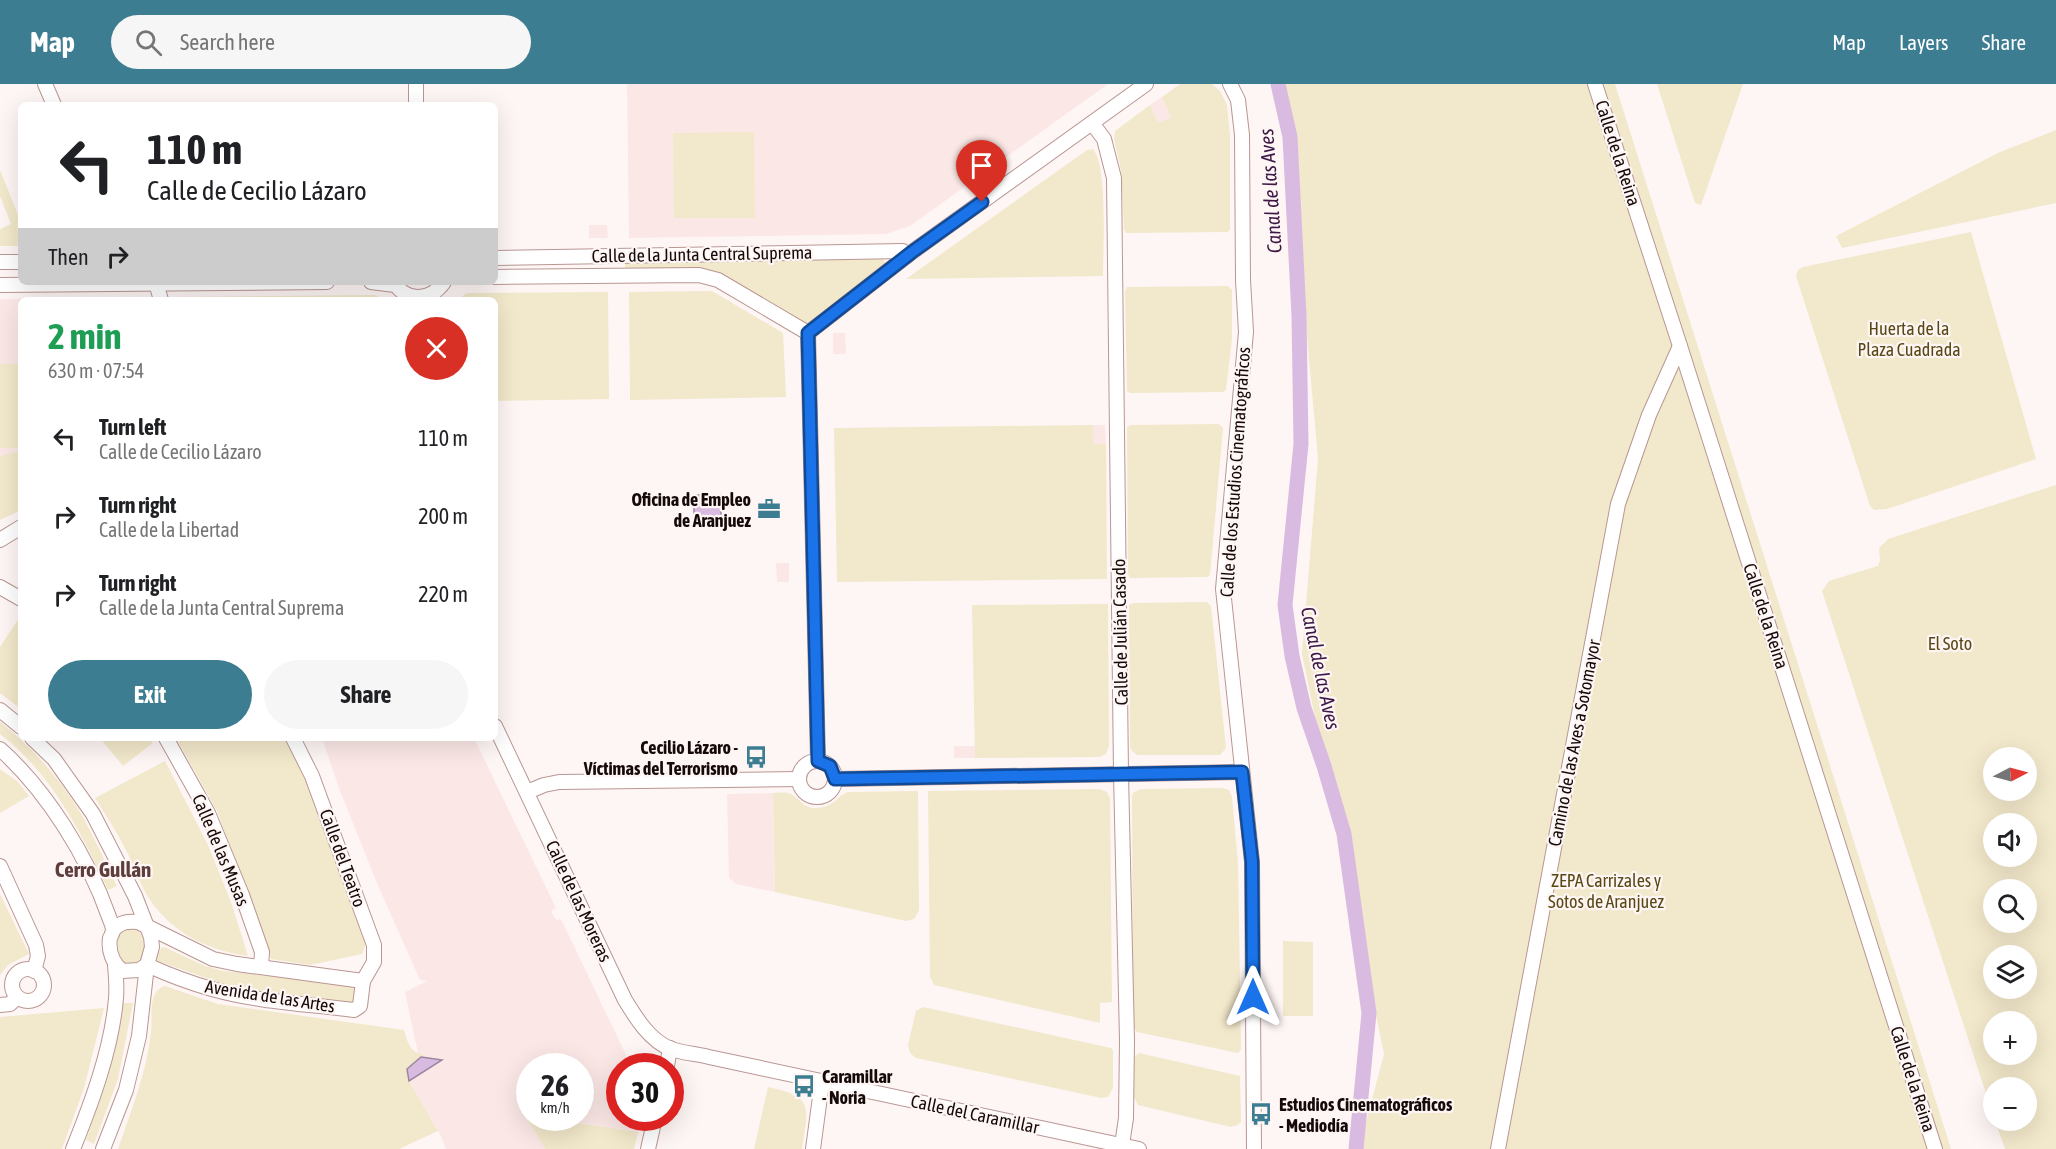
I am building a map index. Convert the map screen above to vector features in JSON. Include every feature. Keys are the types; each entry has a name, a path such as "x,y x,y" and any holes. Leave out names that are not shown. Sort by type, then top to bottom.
{"street":[{"path":"45,84 53,102"},
{"path":"416,84 416,102"},
{"path":"818,761 808,333 907,256 1146,84"},
{"name":"Calle de los Estudios Cinematográficos","path":"1230,84 1238,100 1241,125 1246,332 1223,589 1252,862 1254,1149"},
{"name":"Calle de la Reina","path":"1595,84 1935,1149"},
{"name":"Calle de Julián Casado","path":"1092,123 1104,139 1114,178 1126,1040 1126,1118 1122,1145"},
{"name":"Calle de la Junta Central Suprema","path":"498,258 903,251 907,256"},
{"path":"0,262 18,262"},
{"name":"Calle de la Junta Central Suprema","path":"498,278 699,275 718,280 808,333"},
{"path":"0,285 18,285"},
{"path":"396,285 405,294 413,297"},
{"path":"424,297 433,294 441,285"},
{"name":"Camino de las Aves a Sotomayor","path":"1498,1149 1618,504 1649,415 1680,346"},
{"path":"0,540 18,529"},
{"path":"0,587 18,597"},
{"path":"0,710 18,725"},
{"name":"Calle de las Moreras","path":"498,732 625,1000 644,1028 656,1040 670,1048"},
{"path":"35,741 54,759 93,814 135,896 152,947 147,965 139,1036 126,1090 104,1149"},
{"name":"Calle de las Musas","path":"168,741 208,813 225,851 262,952 261,967"},
{"name":"Calle del Teatro","path":"294,741 312,776 374,945 374,962 363,981"},
{"path":"0,749 31,779 65,827 101,897 113,930 110,947 115,965 116,998 110,1032 98,1083 73,1149"},
{"path":"818,761 830,766 835,779 830,792 817,797 804,792 799,779 804,765 818,761"},
{"path":"835,779 1242,772"},
{"path":"527,792 559,782 799,779"},
{"path":"0,866 36,945 38,956 34,971"},
{"name":"Avenida de las Artes","path":"113,930 119,924 129,921 138,922 213,959 363,981 360,1006 354,1010 260,999 214,990 147,965"},
{"path":"115,965 122,971 139,970 147,965"},
{"path":"28,969 40,975 43,989 39,996 26,1001 17,997 12,986 16,974 28,969"},
{"path":"0,1005 10,1004 17,997"},
{"path":"669,1053 670,1048"},
{"name":"Calle del Caramillar","path":"670,1048 1139,1149"},
{"path":"813,1149 822,1082"},
{"path":"648,1149 653,1131"}],"shaded area":[{"path":"627,84 1108,84 910,226 886,234 629,238"},
{"path":"1162,97 1171,118 1158,124 1150,105"},
{"path":"589,225 607,225 608,238 589,238"},
{"path":"0,299 18,299 18,452 0,456"},
{"path":"833,333 845,333 846,354 833,354"},
{"path":"1093,425 1105,425 1106,444 1093,444"},
{"path":"694,495 721,495 721,516 694,516"},
{"path":"776,563 789,563 789,582 777,582"},
{"path":"323,741 475,741 556,908 551,911 556,920 561,919 625,1053 606,1053 606,1127 594,1125 594,1053 516,1053 516,1131 534,1131 545,1149 446,1149 440,1134 408,1079 407,1069 424,1055 418,1054 405,992 427,981 420,980 379,888 340,791"},
{"path":"954,746 975,746 975,758 954,758"},
{"path":"773,793 775,892 736,884 729,878 727,794"},
{"path":"421,1057 442,1060 409,1081 407,1069"}],"green space":[{"path":"1180,84 1212,84 1220,91 1227,105 1230,135 1230,230 1227,232 1126,233 1121,170 1114,139 1115,131 1150,105 1158,123 1171,118 1162,97"},
{"name":"ZEPA Carrizales y Sotos de Aranjuez","path":"1284,84 1615,84 1951,1149 1359,1149 1384,1054 1302,654 1318,458"},
{"path":"1657,84 1743,84 1701,205 1695,203"},
{"path":"2056,130 2056,203 1842,248 1836,236 2000,152"},
{"path":"754,132 755,218 674,218 673,133"},
{"path":"1093,149 1098,158 1103,190 1103,276 906,279 1087,150"},
{"path":"0,170 18,215 18,246 0,246 0,229 11,224 0,196"},
{"name":"Huerta de la Plaza Cuadrada","path":"1971,232 2036,459 1887,509 1874,510 1870,506 1796,276 1798,270 1803,267"},
{"path":"883,258 887,267 813,323 807,324 800,323 726,279 625,270 625,262"},
{"path":"1228,286 1232,290 1232,339 1226,390 1223,392 1130,393 1127,391 1125,291 1127,287"},
{"path":"712,291 783,333 786,397 630,400 629,292"},
{"path":"608,292 609,399 498,401 498,297 462,297 469,293"},
{"path":"375,295 379,297 171,297"},
{"path":"0,364 18,364 18,448 0,448"},
{"path":"1219,424 1223,428 1210,575 1207,577 1130,578 1128,574 1127,427 1131,425"},
{"path":"1093,425 1093,444 1106,444 1107,579 837,582 834,428"},
{"path":"18,452 18,511 0,520 0,456"},
{"name":"El Soto","path":"2056,485 2056,1149 2005,1149 1999,1131 2037,1131 2037,1077 1983,1077 1983,1084 1822,591 1829,581 1878,566 1879,548 1888,539"},
{"path":"1207,602 1211,606 1226,748 1220,755 1137,755 1130,746 1129,605 1133,603"},
{"path":"1108,604 1109,746 1106,754 1099,757 975,758 972,605"},
{"path":"18,620 18,707 0,693 0,647"},
{"path":"0,722 18,737 18,741 25,743 57,779 84,819 117,886 108,890 76,826 50,786 35,767 0,734"},
{"path":"102,741 151,741 153,743 123,766"},
{"path":"178,741 286,741 306,779 366,944 362,954 310,965 271,959 217,811"},
{"path":"165,761 208,845 231,902 248,956 217,949 203,943 176,928 165,918 145,892 126,850 95,798"},
{"path":"0,769 17,781 29,796 0,813"},
{"path":"1222,788 1229,790 1232,797 1238,862 1241,1049 1238,1053 1137,1032 1133,1026 1132,795 1141,789"},
{"path":"1099,789 1107,792 1110,799 1112,1002 1100,1003 1100,1023 934,985 930,977 928,791"},
{"path":"918,791 919,910 914,919 906,921 775,892 773,793 788,793 807,806 816,808 830,804 848,792"},
{"path":"0,894 29,954 8,965 0,975"},
{"path":"131,929 138,930 144,948 141,959 129,965 121,959 118,939 119,933"},
{"path":"1283,941 1313,942 1313,1016 1283,1016"},
{"path":"164,947 205,966 224,971 353,985 356,988 355,1000 352,1003 223,984 158,961 157,957 161,948"},
{"path":"165,986 218,1004 404,1030 413,1050 425,1055 407,1069 408,1079 438,1131 399,1149 118,1149 146,1061 153,998 159,989"},
{"path":"123,1003 133,1003 118,1079 94,1144 86,1140 108,1077"},
{"path":"923,1007 1111,1048 1113,1051 1113,1088 1108,1097 1101,1098 916,1058 910,1053 908,1045 916,1011"},
{"path":"104,1008 84,1088 62,1149 0,1149 0,1017"},
{"path":"1139,1053 1240,1076 1241,1122 1231,1127 1138,1105 1134,1097 1134,1057"},
{"path":"768,1087 794,1095 805,1106 806,1123 802,1149 754,1149"},
{"path":"594,1125 606,1127 606,1131 638,1132 634,1149 545,1149 534,1131 594,1131"}],"waterway":[{"name":"Canal de las Aves","path":"1278,84 1290,137 1299,316 1301,444 1285,605 1292,656 1304,708 1344,834 1369,1013 1356,1149"}],"place":[{"name":"Oficina de Empleo de Aranjuez","path":"769,509"},
{"name":"Cecilio Lázaro - Víctimas del Terrorismo","path":"756,757"},
{"name":"Caramillar - Noria","path":"804,1086"},
{"name":"Estudios Cinematográficos - Mediodía","path":"1261,1114"}],"district":[{"name":"Cerro Gullán","path":"103,869"}],"route":[{"path":"982,202 912,252 808,333 818,761 830,766 835,779 1242,772 1252,862 1253,997"}]}
